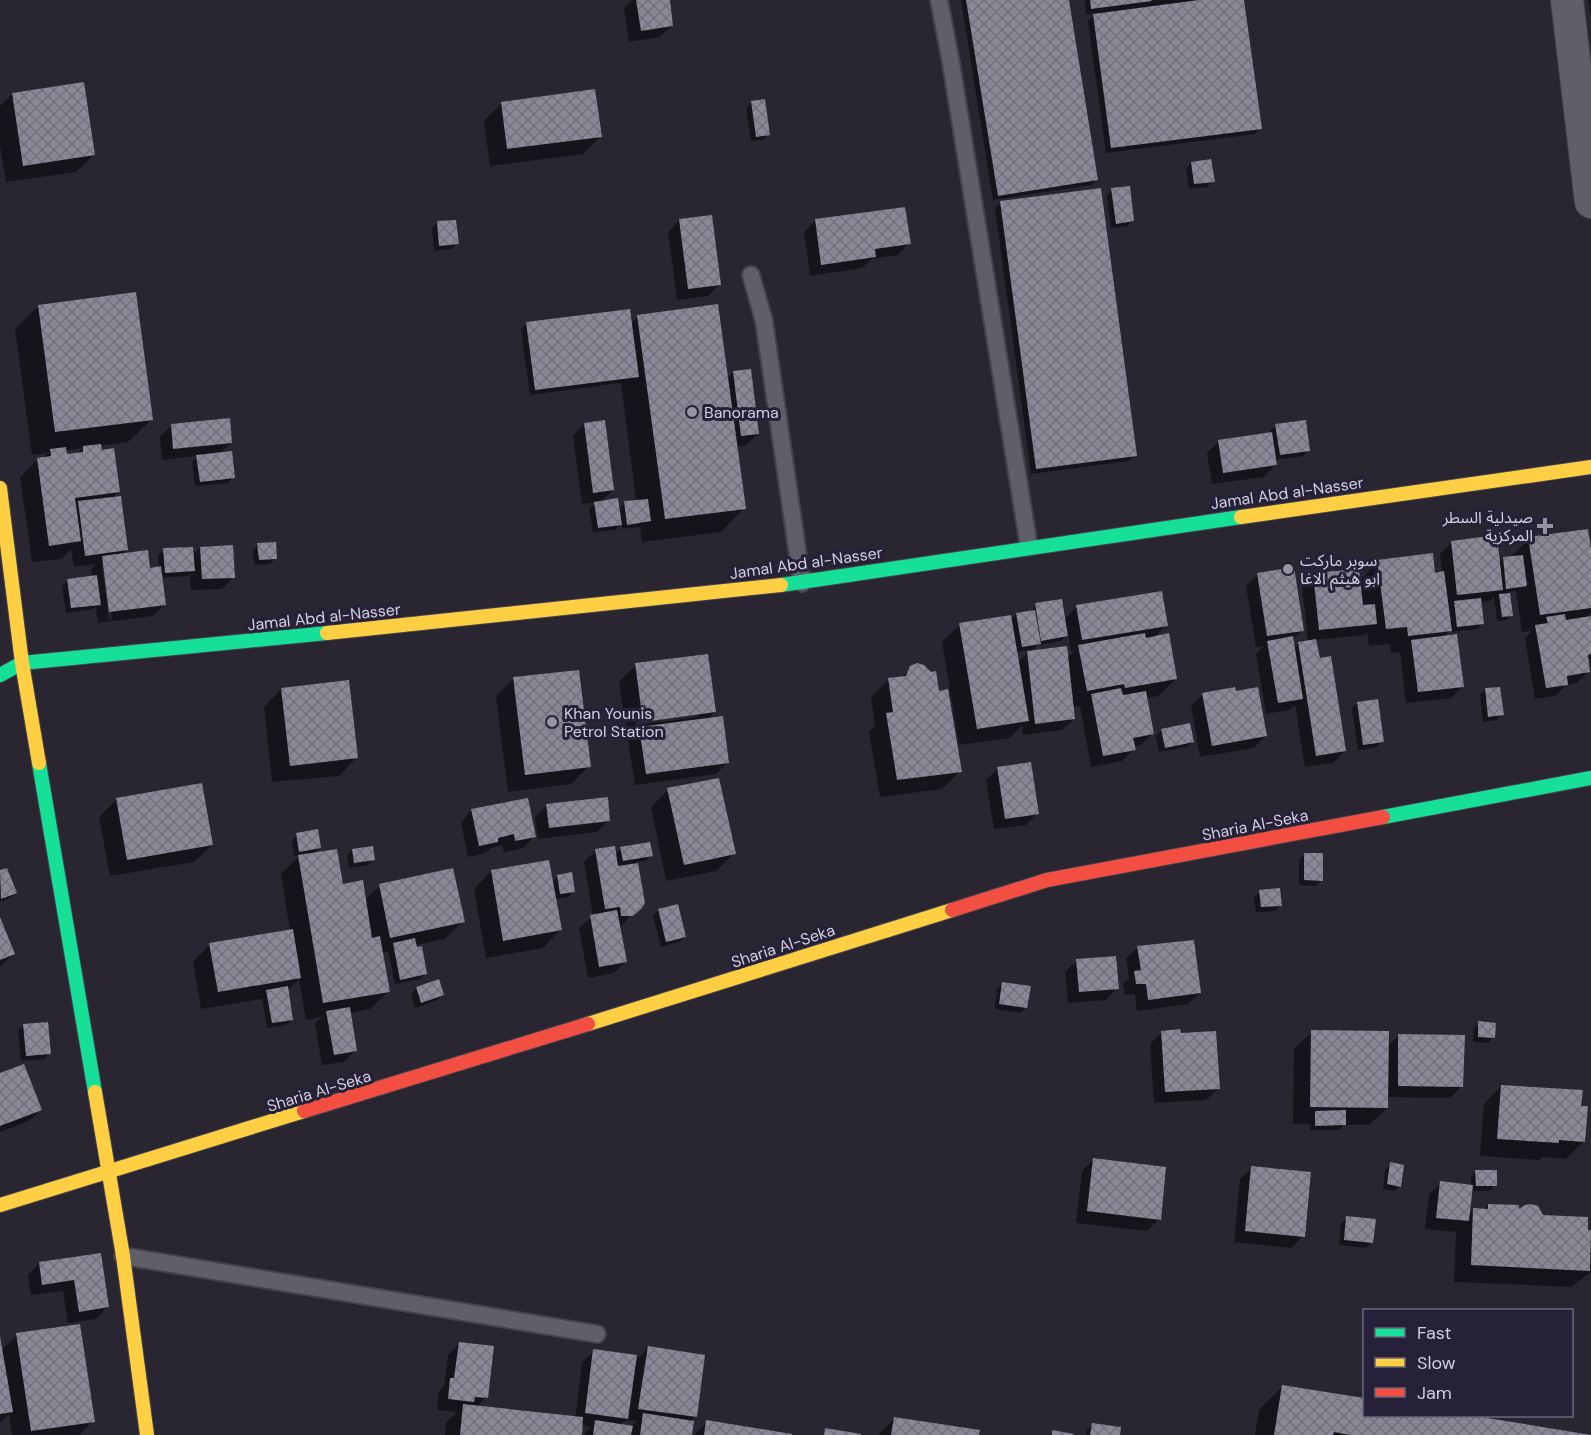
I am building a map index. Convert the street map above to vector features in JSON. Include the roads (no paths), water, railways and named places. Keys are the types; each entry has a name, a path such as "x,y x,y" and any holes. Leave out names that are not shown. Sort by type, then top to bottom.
{"main road":[{"name":"Jamal Abd al-Nasser","path":"0,675 16,660 432,623 802,583 1029,547 1591,467"},
{"path":"0,488 16,660 109,1173 123,1256 147,1435"},
{"name":"Sharia Al-Seka","path":"0,1205 1047,880 1591,778"}],"street":[{"path":"1567,0 1591,202"}],"lane":[{"path":"939,0 1029,547"},
{"path":"751,275 764,321 802,583"},
{"path":"123,1256 597,1334"}],"place":[{"name":"Banorama","path":"692,412"},
{"name":"صيدلية السطر المركزية","path":"1545,526"},
{"name":"سوبر ماركت ابو هيثم الاغا","path":"1288,569"},
{"name":"Khan Younis Petrol Station","path":"552,722"}]}
